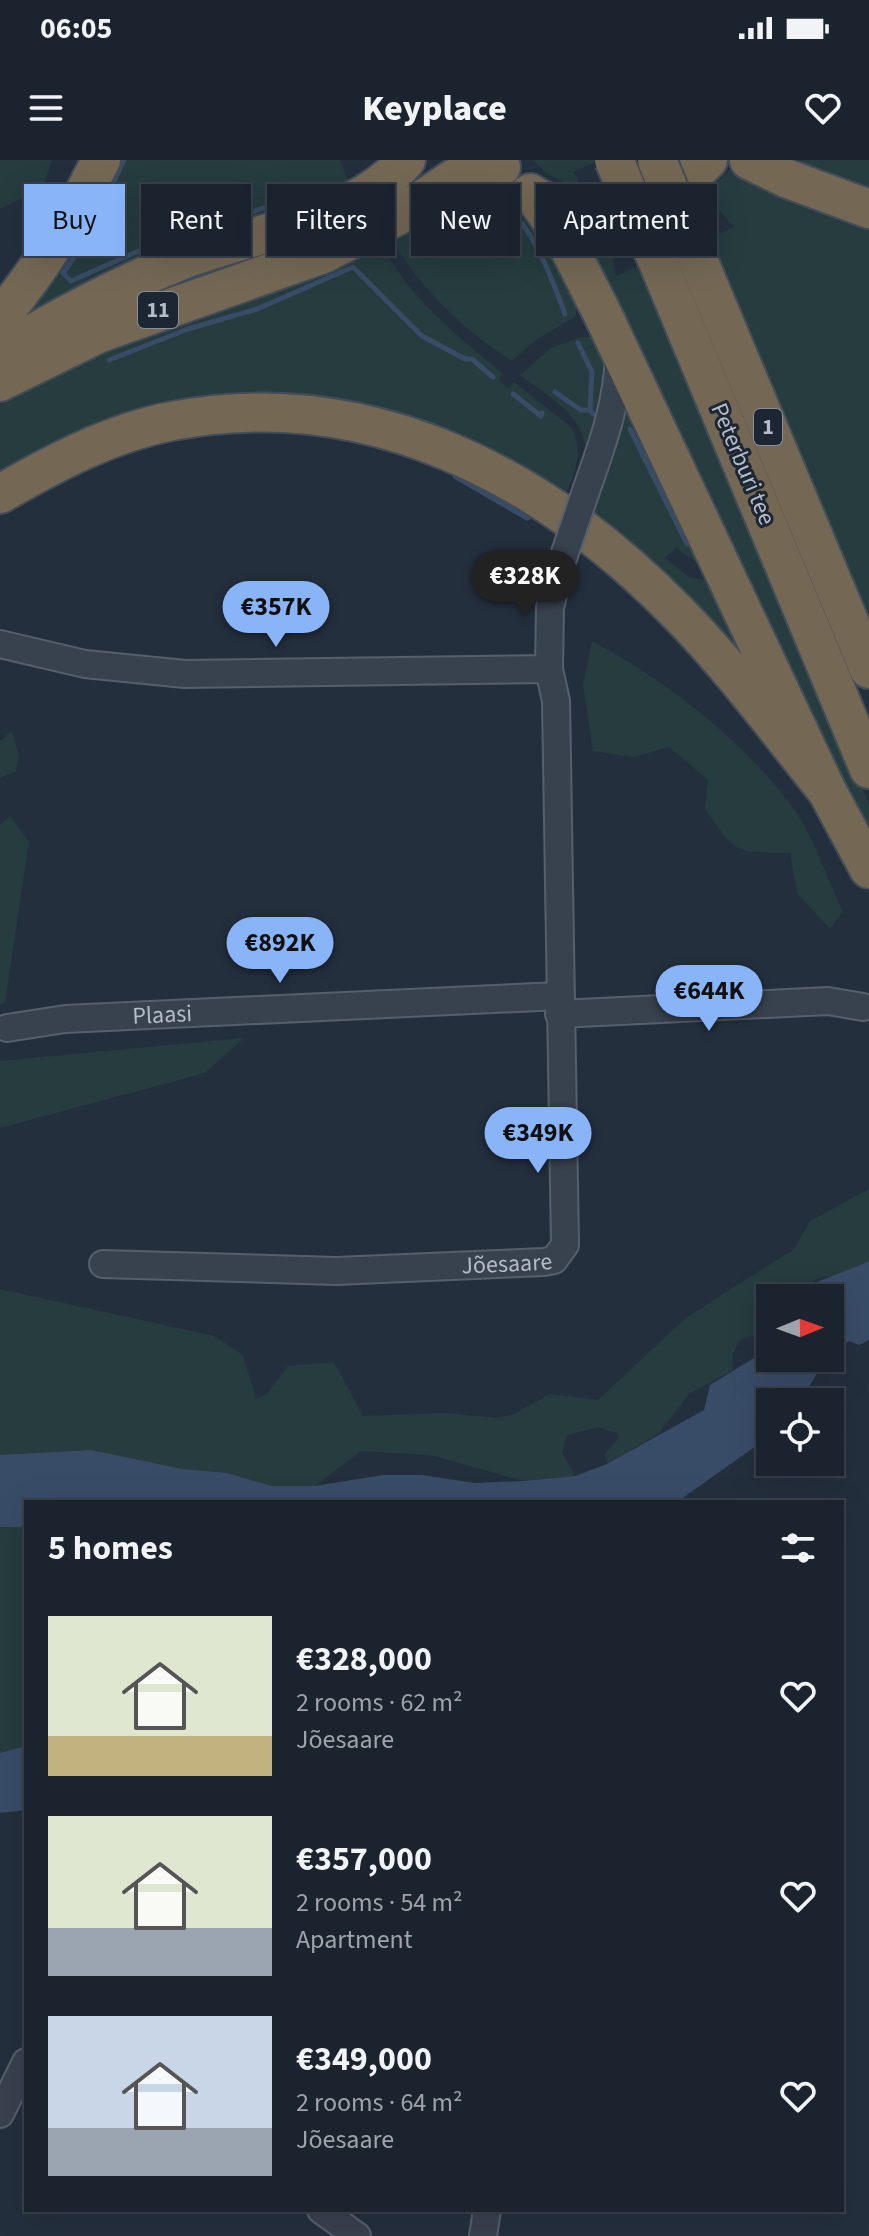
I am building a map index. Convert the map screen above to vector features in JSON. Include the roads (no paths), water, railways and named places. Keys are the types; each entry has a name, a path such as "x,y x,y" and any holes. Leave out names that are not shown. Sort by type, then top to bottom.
{"highway":[{"path":"0,318 35,275 73,217 101,160"},
{"name":"11","path":"0,353 90,302 179,261 340,206 383,181 406,160"},
{"name":"Peterburi tee","path":"614,160 869,769"},
{"name":"Peterburi tee","path":"657,160 869,669"},
{"path":"534,196 569,210 607,213 632,208 678,187 708,160"},
{"path":"749,160 788,179 869,209"},
{"path":"498,164 534,196 565,240 827,791 869,869"},
{"name":"11","path":"0,382 100,333 311,259 399,215 453,179 481,167 498,164"},
{"path":"0,494 70,456 169,421 266,410 332,416 392,428 468,459 531,494 600,544 679,614 827,791"}],"street":[{"name":"Jõesaare","path":"103,1264 336,1271 554,1260 565,1245 556,701 549,669 550,608 558,573 608,428 618,383 619,350"},
{"path":"0,644 85,664 185,674 549,669"},
{"name":"Plaasi","path":"7,1028 65,1019 559,1005 828,1001 863,1007"},
{"path":"0,2114 24,2066"},
{"path":"324,2212 357,2236"},
{"path":"483,2236 487,2212"}],"water":[{"path":"452,471 463,473 532,518 527,521 453,478"},
{"path":"869,1261 869,1340 859,1345 849,1341 844,1344 844,1284 814,1284"},
{"path":"756,1357 756,1372 818,1372 808,1388 756,1388 756,1446 680,1500 24,1500 24,1527 0,1527 0,1455 91,1450 182,1469 227,1473 272,1486 315,1486 383,1475 422,1475 475,1483 524,1481 575,1476 607,1464 704,1410 710,1385"},
{"path":"24,1747 24,1810 0,1813 0,1753"}],"waterway":[{"path":"124,160 84,244 63,273 71,281 161,241 267,207"},
{"path":"520,221 543,259 565,314"},
{"path":"109,360 188,329 257,309 353,267 422,336 465,359 472,359 493,377"},
{"path":"578,343 592,372 590,410 593,414"},
{"path":"555,392 581,410 590,410"},
{"path":"513,394 541,416 542,413"},
{"path":"630,429 687,544"}]}
